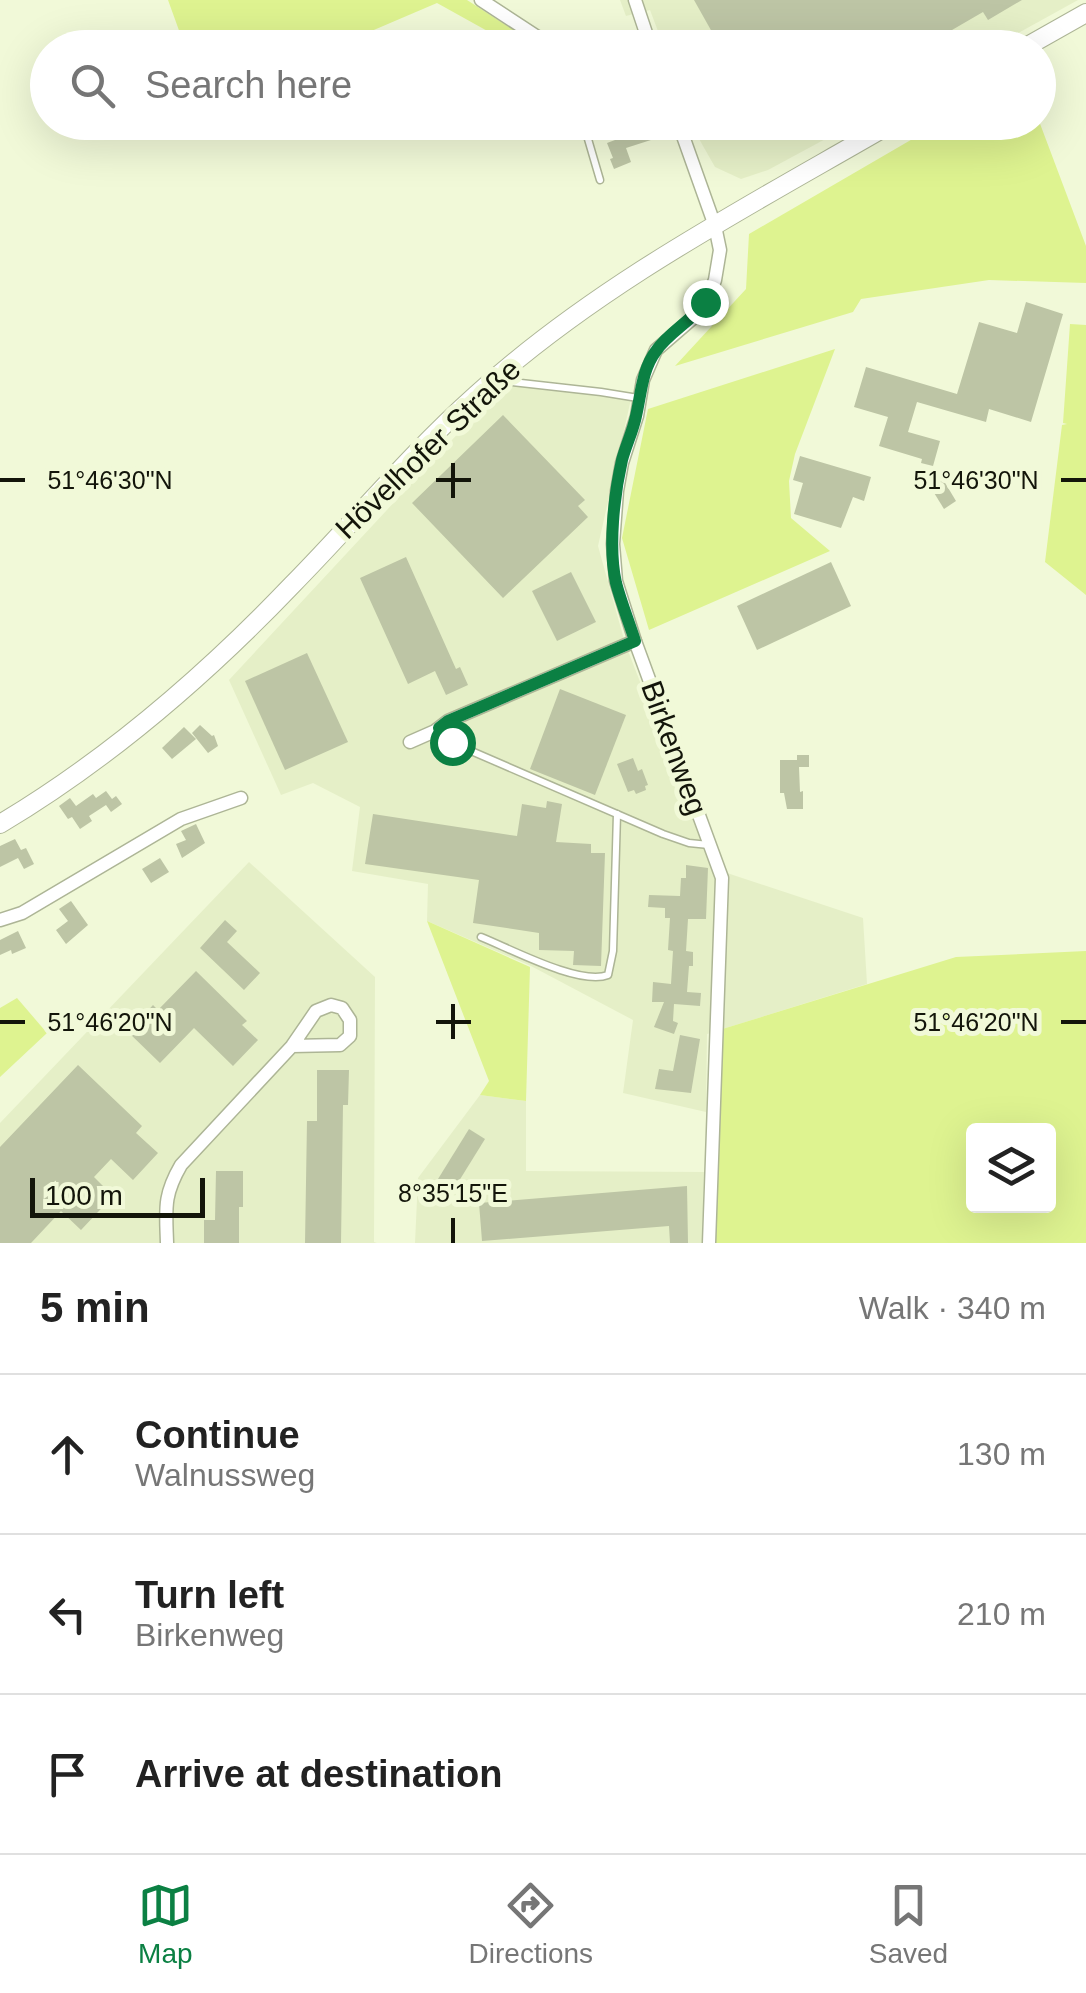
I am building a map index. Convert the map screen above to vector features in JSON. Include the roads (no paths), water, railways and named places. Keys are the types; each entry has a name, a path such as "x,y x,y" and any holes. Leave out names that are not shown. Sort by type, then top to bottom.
{"main road":[{"path":"1056,30 1086,13"},
{"name":"Hövelhofer Straße","path":"0,824 107,753 182,693 293,585 398,471 498,375 624,282 863,140"}],"street":[{"path":"481,0 527,30"},
{"path":"635,0 644,30"},
{"name":"Birkenweg","path":"684,140 715,226 720,250 715,280 693,318 656,350 643,380 622,463 613,544 616,581 635,641 722,878 709,1243"},
{"path":"410,742 448,721 635,641"},
{"path":"0,920 22,913 181,819 241,798"},
{"path":"167,1243 166,1198 181,1165 292,1046 316,1011 331,1006 342,1008 350,1020 350,1036 340,1045 292,1046"}],"lane":[{"path":"588,140 600,180"},
{"path":"498,375 512,382 640,398"},
{"path":"437,729 452,742 617,814 689,843 710,846"},
{"path":"481,937 572,974 598,979 608,975 614,951 617,814"}]}
